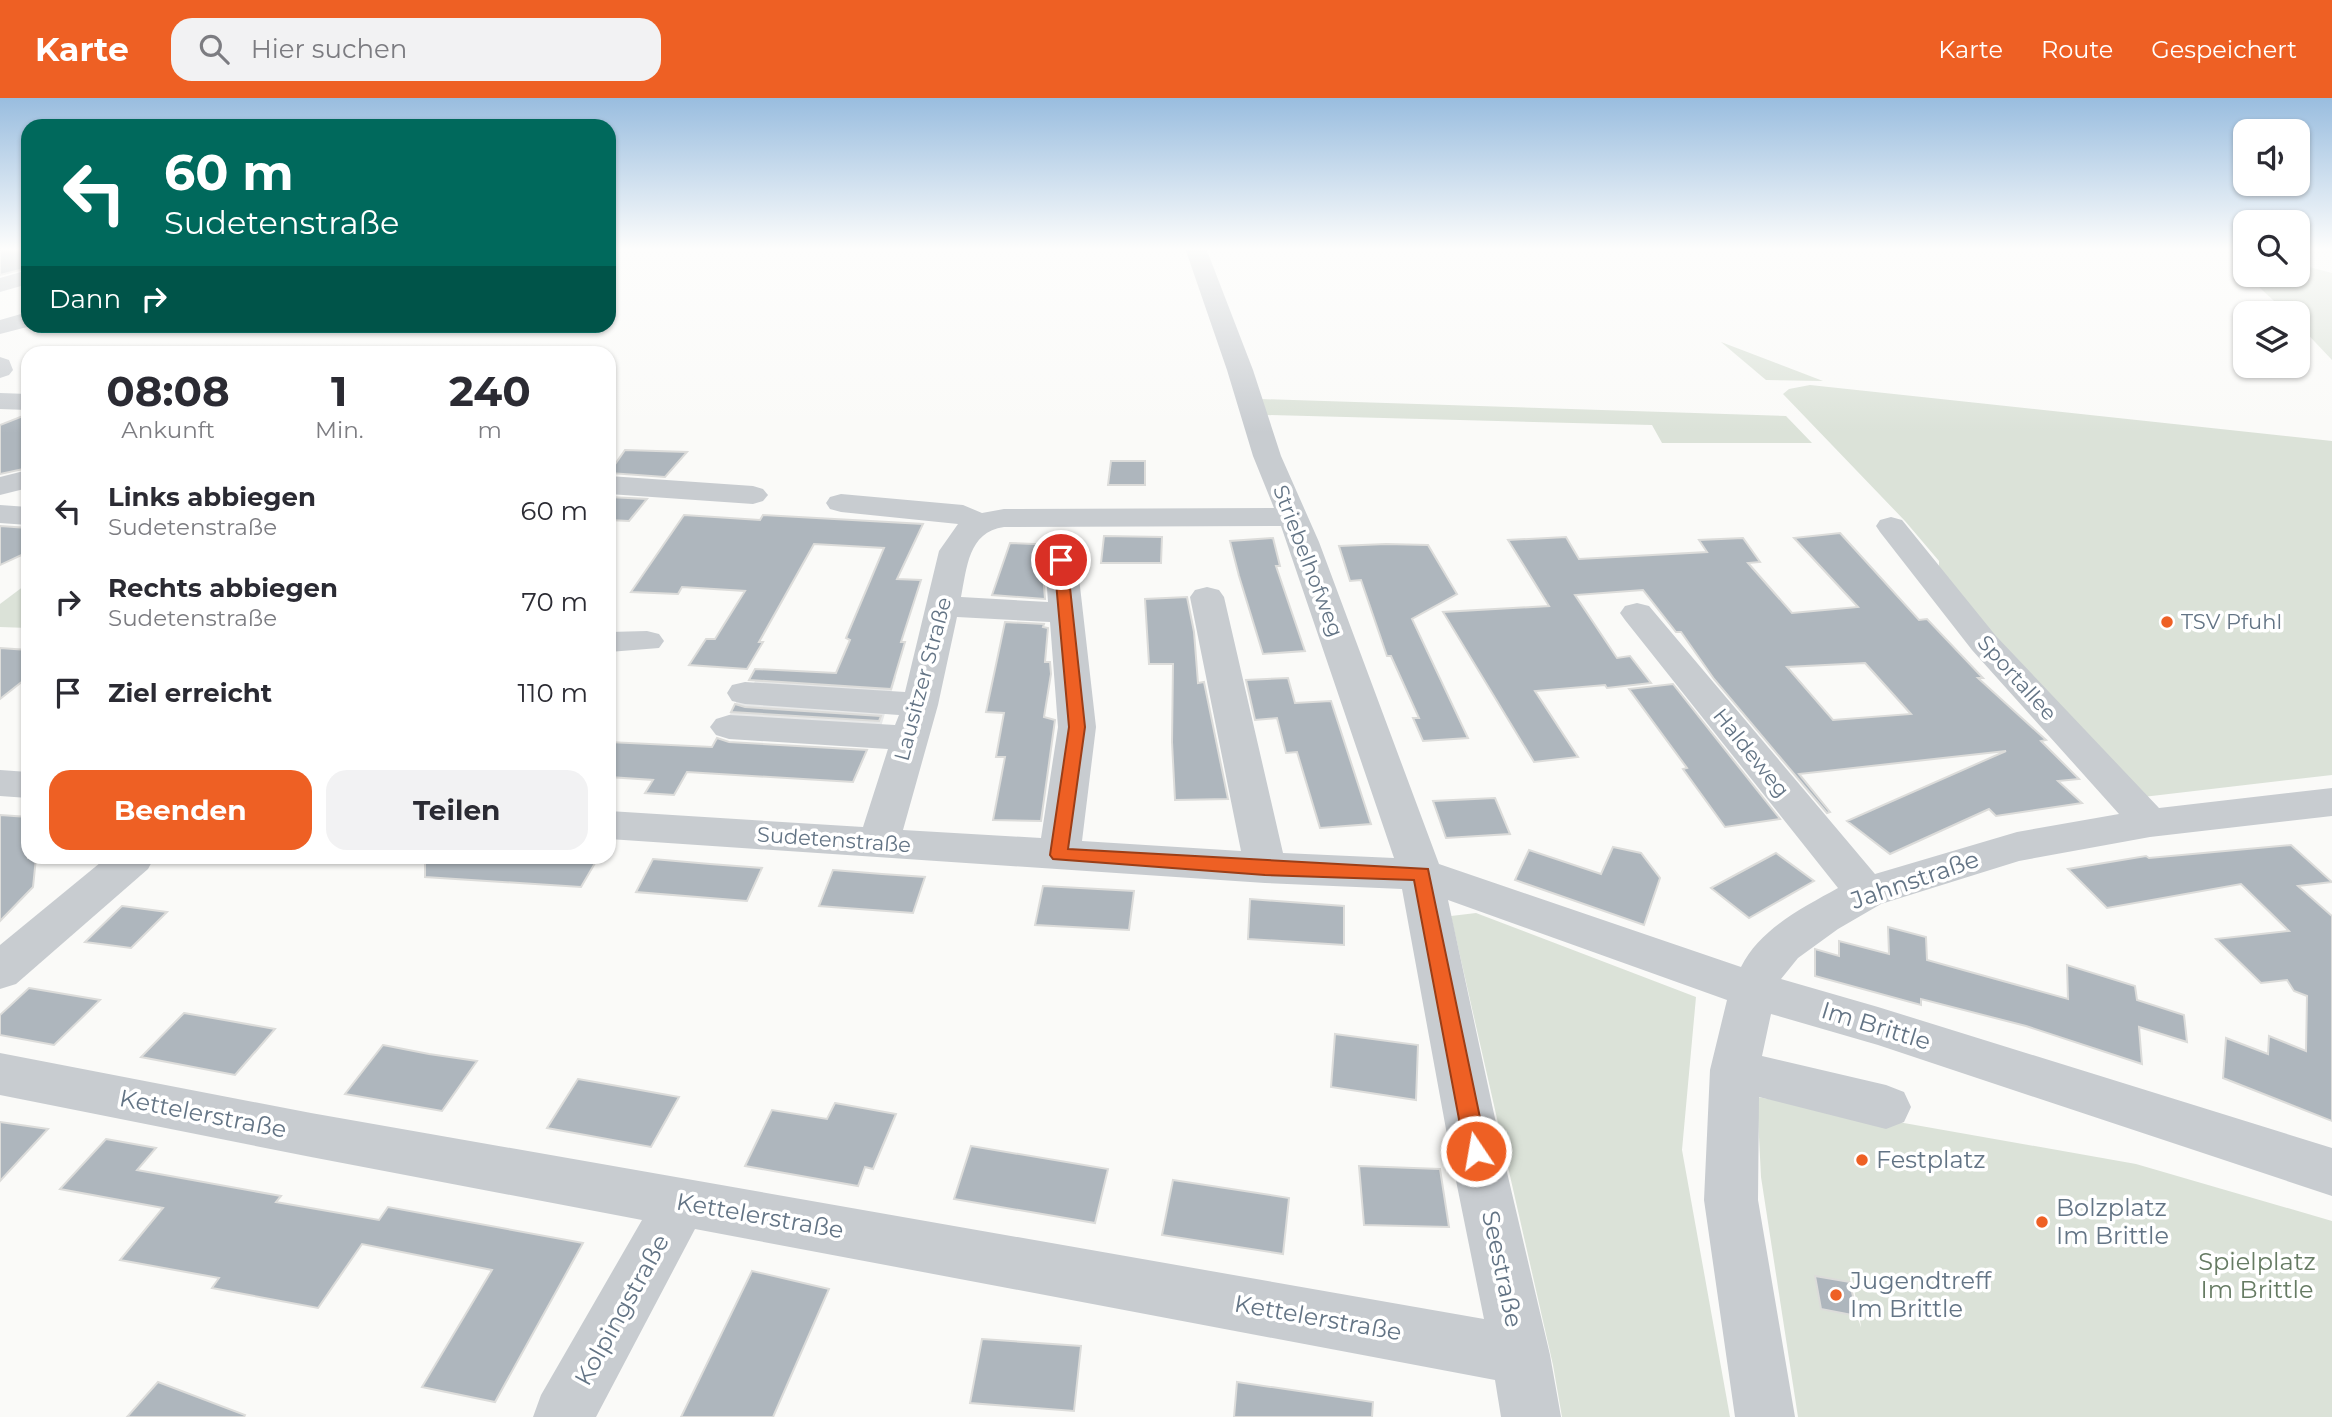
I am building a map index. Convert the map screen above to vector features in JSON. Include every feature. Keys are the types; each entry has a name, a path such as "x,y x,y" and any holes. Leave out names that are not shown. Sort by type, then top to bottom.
{"street":[{"name":"Striebelhofweg","path":"1218,310 1268,456 1421,874"},
{"path":"0,327 21,321"},
{"path":"0,401 21,402"},
{"path":"0,486 21,482"},
{"path":"616,485 752,495"},
{"path":"841,503 963,514 978,523 1004,518 1292,517"},
{"path":"0,514 21,516"},
{"name":"Lausitzer Straße","path":"879,843 914,721 955,551 967,530 978,523"},
{"name":"Sportallee","path":"1891,526 2012,674 2150,823"},
{"path":"1059,855 1077,727 1061,560"},
{"path":"1207,597 1265,869"},
{"path":"943,606 1066,612"},
{"name":"Haldeweg","path":"1637,613 1866,893"},
{"path":"616,642 647,641"},
{"path":"745,693 914,721"},
{"path":"729,727 914,721"},
{"path":"0,783 21,784"},
{"name":"Jahnstraße","path":"1765,1417 1731,1200 1735,1070 1753,990 1764,966 1782,946 1822,916 1866,893 2017,847 2150,823 2332,802"},
{"name":"Sudetenstraße","path":"616,825 1265,869 1421,874"},
{"path":"0,971 126,864"},
{"name":"Im Brittle","path":"1421,874 1753,990 1878,1026 2332,1172"},
{"name":"Seestraße","path":"1421,874 1521,1355 1531,1417"},
{"path":"1735,1070 1886,1107"},
{"name":"Kettelerstraße","path":"0,1074 260,1125 1521,1355"},
{"name":"Kolpingstraße","path":"563,1417 681,1202"}],"shaded area":[{"path":"761,669 896,677 880,730 727,720 746,683 754,683"}],"green space":[{"path":"2310,310 2332,310 2332,360 2310,337"},
{"path":"1721,342 1823,381 1766,380"},
{"name":"TSV Pfuhl","path":"1810,385 2332,441 2332,775 2143,797 1939,577 1939,561 1905,521 1783,394 1789,389"},
{"path":"1260,399 1786,416 1812,443 1662,443 1652,425 1266,415"},
{"path":"21,588 21,628 0,627 0,604"},
{"path":"1476,913 1696,997 1682,1150 1730,1417 1562,1417 1553,1365 1451,916"},
{"name":"Spielplatz Im Brittle","path":"1757,1097 2136,1164 2332,1221 2332,1417 1798,1417 1761,1177","holes":["1850,1268 1861,1327 1857,1316 1821,1309 1815,1276 1850,1282"]}],"building":[{"path":"21,417 21,470 0,474 0,425"},
{"path":"625,450 687,452 665,477 616,474 616,463"},
{"path":"1111,461 1145,461 1145,485 1108,485"},
{"path":"616,497 647,499 629,521 616,520"},
{"path":"684,515 760,520 763,515 923,524 897,579 921,580 901,642 905,642 891,689 749,680 755,669 836,673 850,640 846,638 884,548 814,544 759,642 763,642 747,669 689,665 706,639 715,639 745,591 682,587 678,594 631,592"},
{"path":"0,526 21,528 21,555 0,565"},
{"path":"1840,533 1919,620 1927,619 1983,678 1978,678 2046,740 2041,741 2079,779 2058,781 2082,803 1996,816 1989,809 1890,854 1847,821 2006,751 1799,774 1830,812 1827,813 1714,679 1681,632 1676,632 1643,590 1575,595 1617,658 1630,656 1651,683 1535,691 1578,757 1534,762 1443,612 1549,606 1508,540 1566,537 1579,559 1707,552 1699,540 1743,538 1760,562 1748,563 1792,613 1858,607 1794,538","holes":["1865,663 1911,714 1833,720 1787,667"]},
{"path":"1104,536 1162,537 1161,563 1101,563"},
{"path":"1273,538 1280,566 1276,566 1305,651 1263,654 1230,541"},
{"path":"1010,543 1058,545 1048,551 1042,560 1045,599 992,595"},
{"path":"1428,545 1457,594 1412,619 1468,738 1423,741 1413,718 1419,718 1391,656 1387,656 1361,580 1350,581 1339,546"},
{"path":"1187,597 1194,632 1198,683 1204,682 1228,799 1175,800 1172,742 1173,664 1149,664 1145,599"},
{"path":"1005,622 1044,624 1043,627 1048,628 1045,662 1050,662 1051,674 1044,717 1055,720 1041,821 993,820 1005,757 996,757 1004,713 986,712"},
{"path":"0,648 21,650 21,682 0,699"},
{"path":"1288,678 1295,703 1331,701 1371,824 1320,828 1297,752 1286,753 1277,718 1255,720 1246,680"},
{"path":"1673,684 1780,819 1725,827 1683,769 1687,768 1629,689"},
{"path":"735,704 745,707 881,716 879,721 731,712"},
{"path":"717,738 729,742 867,750 853,782 687,772 674,795 645,793 653,780 616,777 616,742 712,747"},
{"path":"1495,798 1510,834 1446,838 1433,801"},
{"path":"0,815 21,816 21,864 35,864 33,887 0,921"},
{"path":"2291,845 2332,882 2298,886 2332,916 2332,1121 2223,1078 2226,1038 2268,1054 2269,1036 2306,1051 2307,996 2294,991 2287,980 2261,983 2216,939 2289,931 2241,884 2107,908 2068,869 2146,856 2149,858"},
{"path":"1613,847 1641,853 1660,878 1644,925 1515,880 1529,850 1601,874"},
{"path":"1776,853 1814,881 1749,918 1711,888"},
{"path":"653,859 762,868 747,901 636,892"},
{"path":"425,864 594,864 581,887 425,877"},
{"path":"833,870 925,877 913,913 819,906"},
{"path":"1043,886 1134,891 1129,930 1035,925"},
{"path":"1250,899 1344,906 1344,945 1248,939"},
{"path":"122,906 167,912 131,948 85,942"},
{"path":"1888,927 1926,937 1927,960 2068,999 2067,965 2135,986 2137,1000 2184,1015 2187,1042 2139,1027 2142,1064 2026,1026 1921,999 1921,1005 1815,976 1815,949 1839,956 1839,941 1889,954"},
{"path":"29,988 100,1000 54,1045 0,1035 0,1015"},
{"path":"184,1013 275,1029 235,1075 141,1057"},
{"path":"1335,1034 1418,1045 1416,1100 1331,1087"},
{"path":"383,1045 477,1061 442,1111 345,1094"},
{"path":"578,1079 679,1097 651,1147 547,1128"},
{"path":"835,1103 896,1114 873,1169 865,1167 858,1186 745,1166 772,1110 827,1119"},
{"path":"0,1122 48,1129 0,1181"},
{"path":"106,1139 156,1148 137,1170 281,1196 276,1202 379,1220 388,1207 583,1243 495,1402 422,1387 492,1270 362,1244 318,1308 212,1288 219,1278 120,1260 163,1208 60,1189"},
{"path":"971,1146 1108,1169 1095,1223 954,1199"},
{"path":"1359,1166 1440,1169 1449,1227 1364,1225"},
{"path":"1173,1180 1289,1198 1283,1254 1162,1235"},
{"path":"752,1271 829,1289 773,1417 681,1417"},
{"name":"Jugendtreff Im Brittle","path":"1815,1276 1850,1282 1857,1316 1821,1309"},
{"path":"982,1339 1081,1346 1074,1411 970,1403"},
{"path":"158,1382 245,1415 127,1417"},
{"path":"1237,1382 1373,1402 1372,1417 1234,1417"}],"place":[{"name":"TSV Pfuhl","path":"2167,622"},
{"name":"Festplatz","path":"1862,1160"},
{"name":"Bolzplatz Im Brittle","path":"2042,1222"},
{"name":"Jugendtreff Im Brittle","path":"1836,1295"}],"route":[{"path":"1061,560 1077,727 1059,855 1265,869 1421,874 1476,1151"}]}
